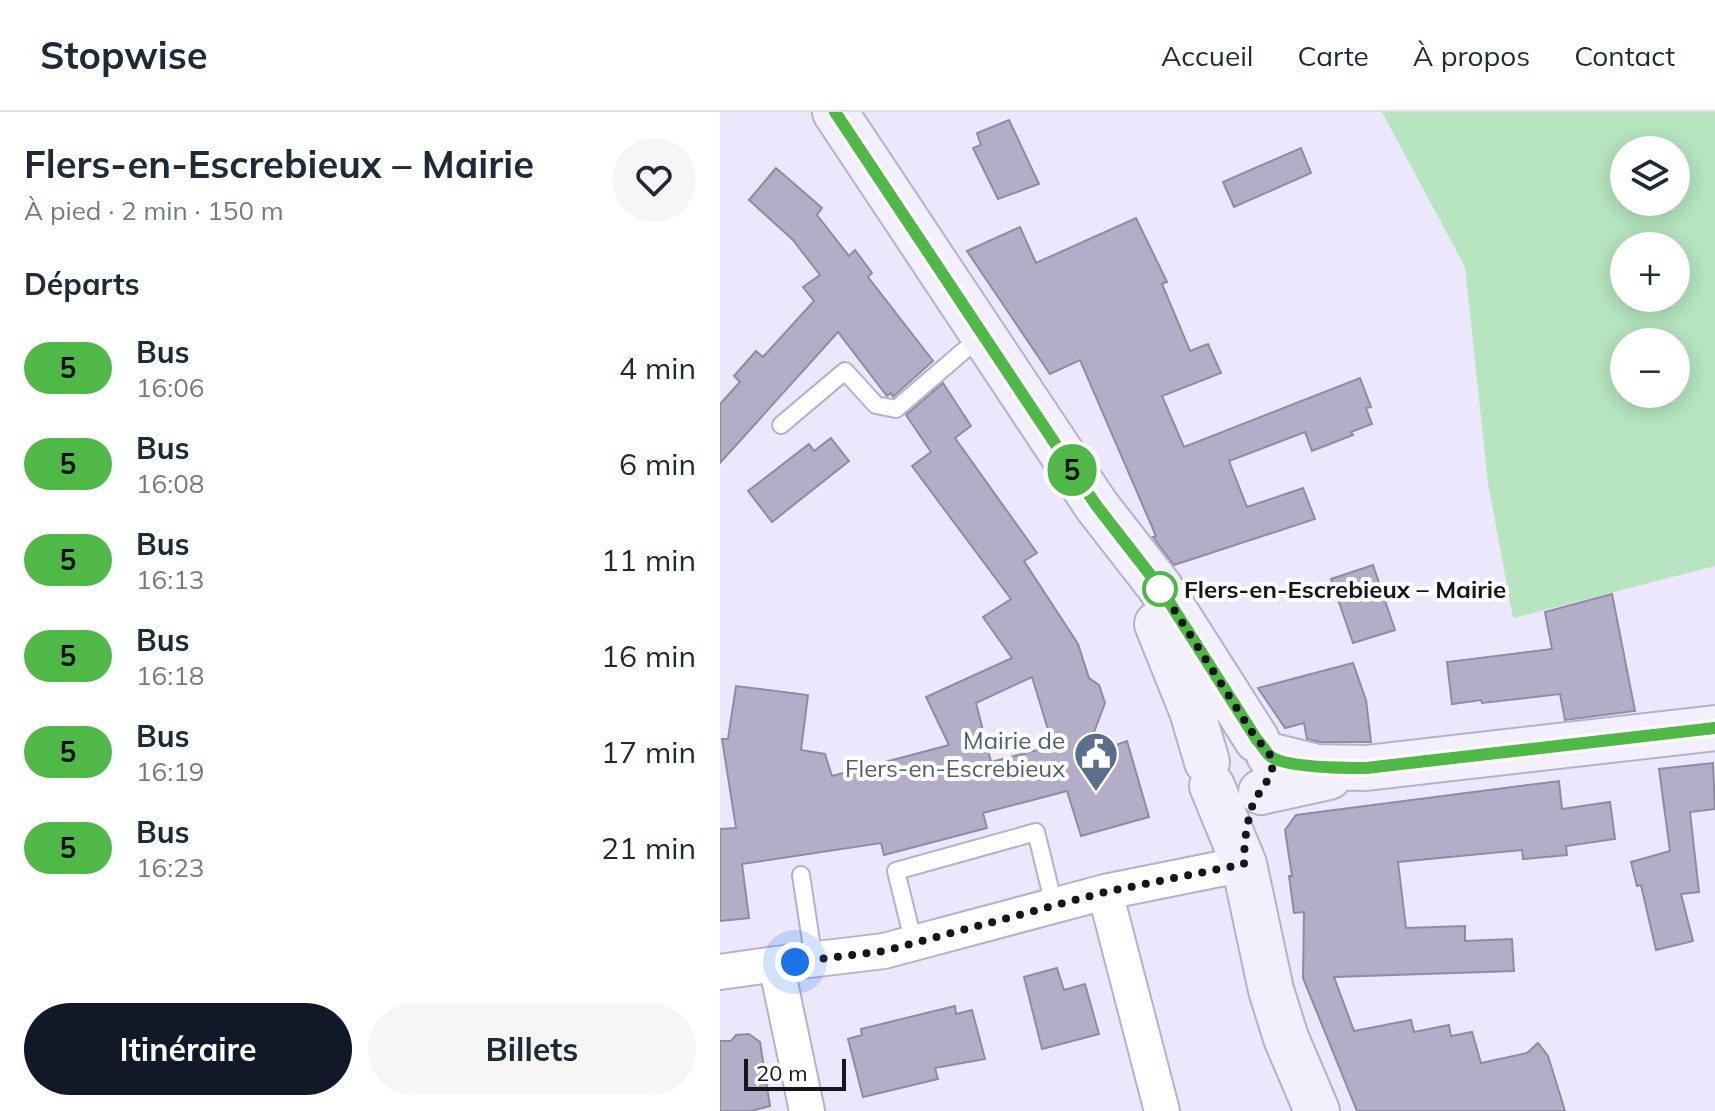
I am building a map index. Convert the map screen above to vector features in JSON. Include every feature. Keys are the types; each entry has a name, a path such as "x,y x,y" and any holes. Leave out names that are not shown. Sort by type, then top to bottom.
{"street":[{"path":"835,112 1096,505 1150,574 1261,771"},
{"path":"1096,505 1160,630 1192,711 1209,774 1244,864 1271,990 1286,1038 1317,1111"},
{"path":"1261,771 1366,768 1715,728"},
{"path":"1244,864 1245,836 1261,771 1243,735 1224,739 1212,749 1209,774 1223,796 1243,800 1261,771"},
{"path":"720,972 870,954 1105,892 1244,864"},
{"path":"1105,892 1162,1111"},
{"path":"776,964 807,1111"}],"lane":[{"path":"781,425 845,371 876,405 896,409 982,335"},
{"path":"914,944 896,871 1036,832 1054,905"},
{"path":"801,875 814,961"}],"green space":[{"path":"1382,112 1715,112 1715,566 1513,618 1488,483 1465,267"}],"building":[{"path":"1009,120 1039,184 998,199 973,148 981,145 977,133"},
{"path":"1301,148 1311,173 1234,207 1223,182"},
{"path":"776,168 822,208 817,215 849,256 855,250 872,273 868,277 933,361 893,397 891,393 887,396 838,332 720,463 720,404 740,382 734,376 756,351 763,357 814,301 803,287 820,275 793,240 749,200"},
{"path":"1136,218 1167,282 1162,284 1190,351 1208,344 1221,373 1162,396 1184,447 1360,378 1371,407 1366,408 1372,424 1312,451 1305,432 1229,461 1247,507 1303,488 1315,519 1174,565 1153,537 1156,536 1080,360 1050,374 967,251 1020,227 1036,263"},
{"path":"943,383 971,426 955,438 1037,553 1024,561 1078,644 1089,678 1099,685 1105,703 1085,756 1127,741 1149,817 1081,836 1067,791 983,813 987,828 884,855 881,843 742,864 749,918 720,921 720,829 736,828 722,739 728,739 736,686 808,695 801,750 825,754 832,776 949,745 926,697 1012,658 983,617 1011,599 912,466 931,452 906,415","holes":["1032,677 1053,746 991,762 976,703"]},
{"path":"831,438 849,461 772,522 748,491 809,444 814,451"},
{"path":"1373,565 1395,630 1353,643 1331,579"},
{"path":"1612,594 1635,711 1565,720 1560,694 1452,704 1447,662 1552,649 1545,612"},
{"path":"1353,663 1366,700 1371,742 1307,739 1304,723 1285,728 1258,688"},
{"path":"1713,763 1715,809 1690,812 1699,892 1681,894 1693,941 1656,950 1641,885 1637,886 1631,862 1670,851 1659,769"},
{"path":"1559,781 1562,809 1610,802 1615,839 1566,846 1567,855 1523,859 1522,850 1398,862 1406,928 1465,926 1465,941 1512,939 1514,971 1334,977 1354,1031 1411,1020 1414,1032 1449,1025 1451,1036 1472,1032 1481,1063 1527,1053 1538,1043 1548,1056 1565,1111 1357,1111 1303,978 1304,912 1294,913 1285,830 1296,815"},
{"path":"1057,968 1064,990 1085,984 1099,1034 1042,1049 1024,977"},
{"path":"955,1006 956,1014 972,1010 985,1059 935,1068 938,1079 863,1097 848,1039 862,1035 861,1029"},
{"path":"749,1034 760,1042 770,1106 751,1111 720,1111 720,1041 731,1041 736,1035"}],"bus line":[{"name":"5","path":"835,112 1096,505 1159,586 1216,678 1269,755 1279,760 1317,767 1366,768 1715,728"}],"place":[{"name":"Flers-en-Escrebieux – Mairie","path":"1160,589"},
{"name":"Mairie de Flers-en-Escrebieux","path":"1096,793"}],"route":[{"path":"795,962 884,951 1105,892 1244,864 1245,836 1251,811 1257,795 1271,775 1269,755 1216,678 1159,586 1160,589"}]}
